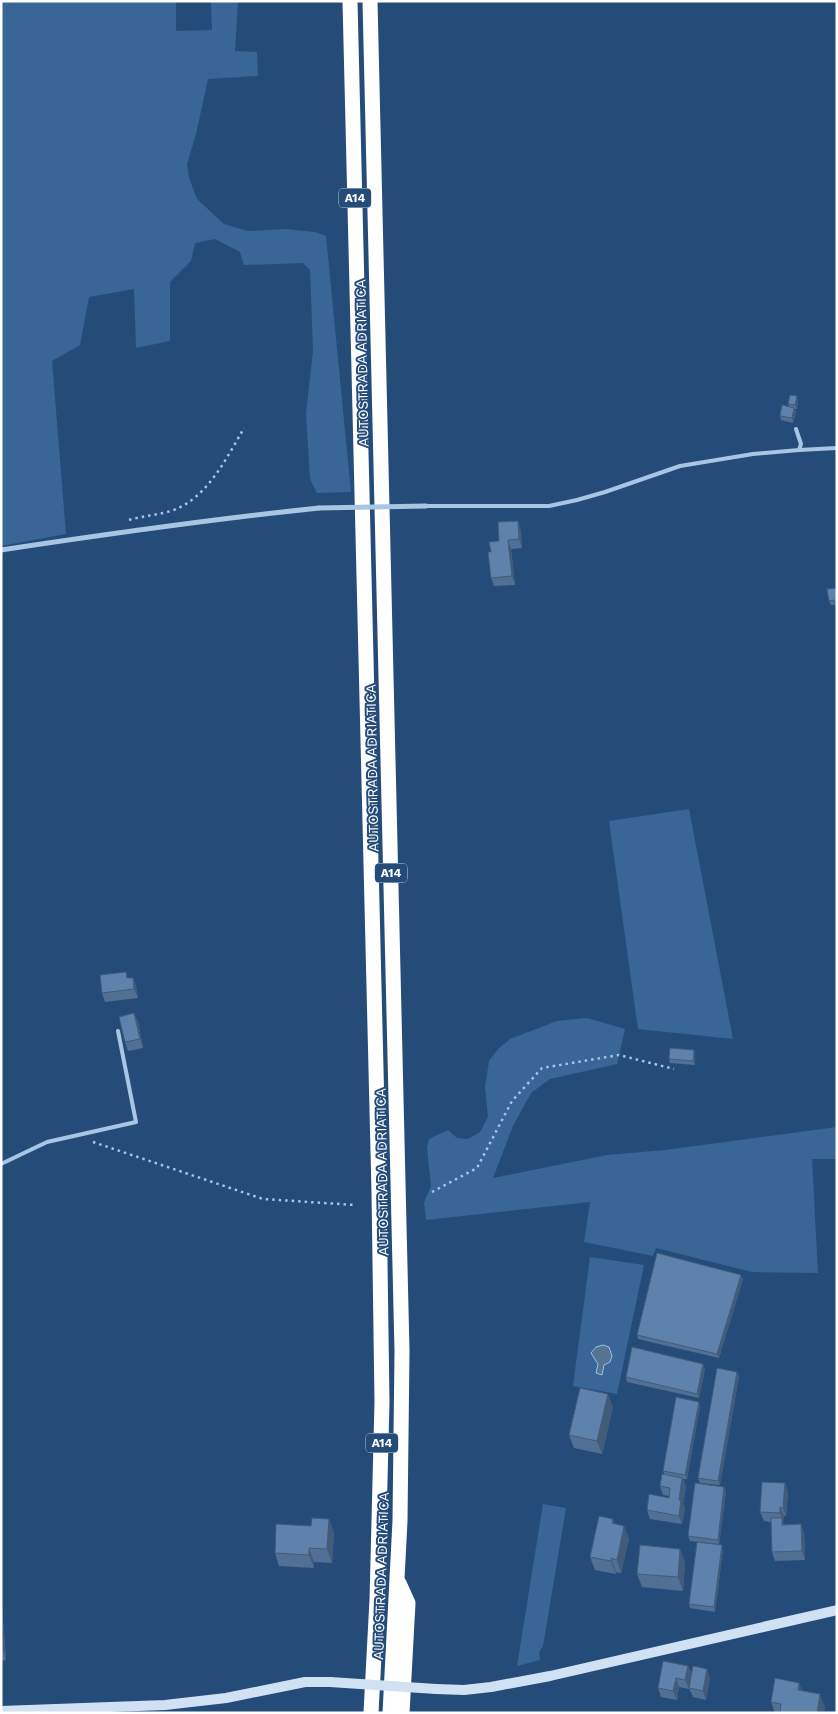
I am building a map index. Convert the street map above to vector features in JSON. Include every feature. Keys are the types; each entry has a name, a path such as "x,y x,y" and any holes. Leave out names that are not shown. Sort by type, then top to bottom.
{"highway":[{"name":"AUTOSTRADA ADRIATICA","path":"350,1 382,1402 379,1562 371,1713"},
{"name":"AUTOSTRADA ADRIATICA","path":"370,1 401,1331 401,1477 398,1581 390,1713"},
{"path":"398,1581 408,1603 402,1713"},
{"path":"360,1713 372,1694"}],"main road":[{"path":"1,1711 165,1705 226,1698 305,1682 464,1690 491,1687 550,1676 837,1610"}],"street":[{"path":"1,550 256,514 320,508 426,506"}],"lane":[{"path":"796,429 801,444 799,450"},
{"path":"426,506 549,506 605,492 680,466 754,454 837,448"},
{"path":"1,1164 47,1142 136,1122 118,1030"}],"path":[{"path":"107,534 124,522 172,510 200,495 244,428"},
{"path":"432,1192 476,1168 512,1101 542,1068 619,1055 674,1069"},
{"path":"75,1135 263,1199 355,1205"}],"shaded area":[{"path":"1,1 176,1 176,31 212,30 211,1 238,1 235,51 257,52 258,76 208,79 196,134 187,164 189,178 197,199 224,224 249,231 285,229 315,232 326,236 351,492 317,493 310,479 306,414 313,350 310,270 303,263 244,265 240,252 215,239 195,243 191,261 170,282 170,341 136,348 134,289 89,297 80,345 52,361 66,534 1,546"},
{"path":"689,809 733,1039 638,1029 609,821"},
{"path":"587,1018 625,1029 617,1064 550,1079 531,1093 513,1126 493,1178 607,1155 665,1150 837,1127 837,1159 812,1159 818,1273 752,1272 656,1248 653,1256 584,1242 590,1202 426,1220 424,1203 431,1186 427,1148 429,1139 448,1130 457,1138 468,1139 480,1132 488,1117 485,1087 489,1061 498,1049 510,1039 557,1021"},
{"path":"590,1257 644,1265 617,1394 573,1386"},
{"path":"603,1345 609,1347 612,1356 610,1362 604,1365 602,1375 596,1373 598,1364 591,1353 596,1347"},
{"path":"543,1504 566,1508 543,1646 539,1652 540,1660 517,1666"}],"building":[{"path":"790,395 797,396 795,405 788,404"},
{"path":"782,405 794,408 792,418 780,416"},
{"path":"518,521 519,539 508,540 512,576 491,578 488,552 491,552 489,542 499,541 498,522"},
{"path":"837,588 837,604 835,604 834,600 829,601 827,589"},
{"path":"126,972 127,978 133,978 134,989 102,993 100,975"},
{"path":"134,1013 140,1039 125,1042 119,1017"},
{"path":"670,1048 694,1050 693,1061 669,1059"},
{"path":"657,1253 741,1275 717,1354 637,1335"},
{"path":"632,1347 703,1364 697,1394 626,1377"},
{"path":"717,1368 737,1372 718,1481 698,1478"},
{"path":"580,1388 608,1394 597,1441 569,1435"},
{"path":"676,1397 699,1402 685,1475 663,1471"},
{"path":"662,1474 682,1478 679,1516 647,1510 649,1494 669,1498 670,1488 660,1486"},
{"path":"762,1482 785,1483 783,1508 780,1507 780,1513 760,1512"},
{"path":"695,1483 724,1487 718,1540 688,1536"},
{"path":"599,1516 613,1519 612,1523 624,1526 617,1560 611,1558 611,1561 590,1557"},
{"path":"312,1518 329,1519 327,1549 309,1548 309,1555 275,1553 276,1524 311,1526"},
{"path":"771,1518 782,1518 782,1525 801,1524 802,1551 772,1552"},
{"path":"697,1542 722,1545 714,1607 689,1604"},
{"path":"640,1545 680,1549 678,1577 637,1574"},
{"path":"663,1661 688,1666 685,1680 676,1678 673,1691 658,1688"},
{"path":"693,1666 707,1669 703,1691 689,1688"},
{"path":"775,1678 799,1683 798,1690 820,1694 817,1713 780,1713 781,1704 771,1702"}]}
